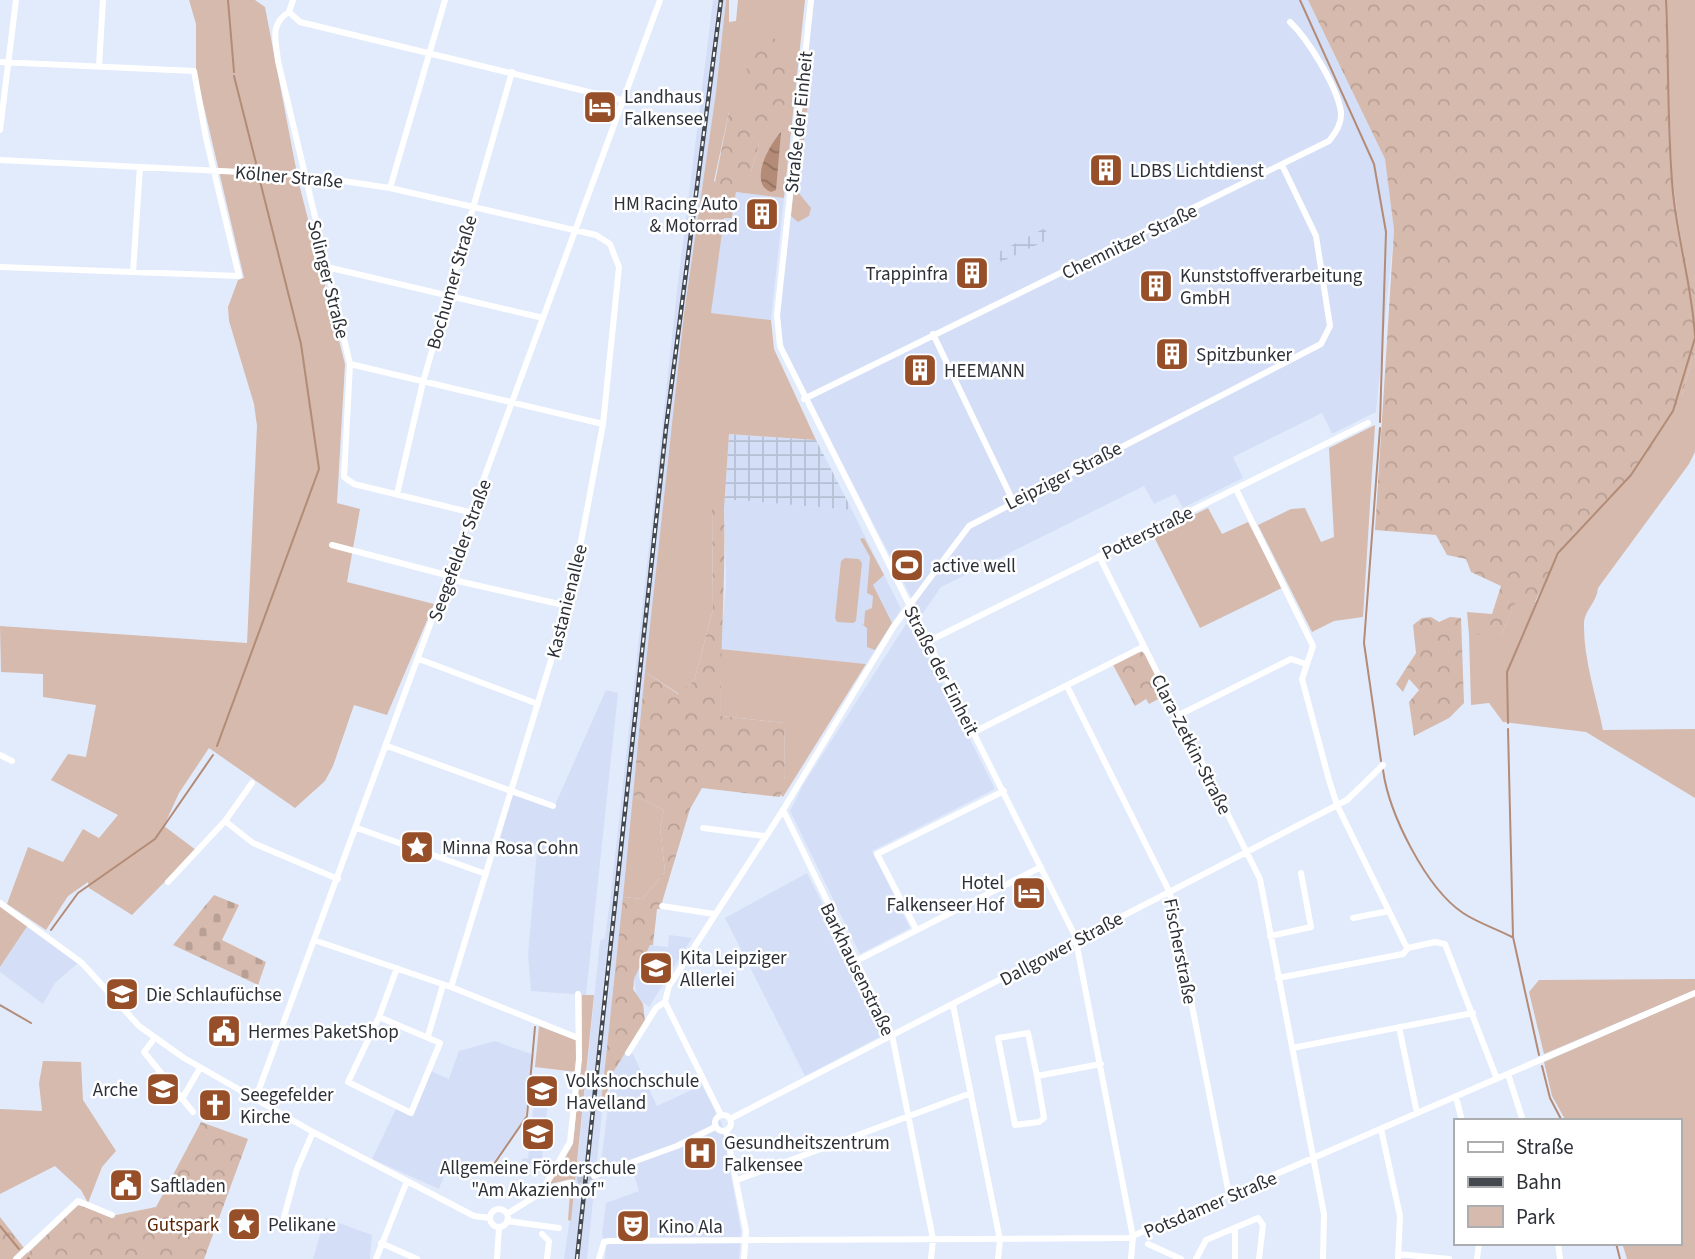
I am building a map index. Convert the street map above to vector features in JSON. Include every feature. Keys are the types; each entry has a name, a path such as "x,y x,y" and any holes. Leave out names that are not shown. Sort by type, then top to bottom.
{"street":[{"path":"0,130 16,0"},
{"path":"99,66 103,0"},
{"path":"293,0 289,12 300,22 622,100"},
{"path":"390,188 445,0"},
{"name":"Seegefelder Straße","path":"255,1100 660,0"},
{"name":"Straße der Einheit","path":"811,0 777,322 783,355 1004,791 1077,942 1133,1237 1130,1259"},
{"name":"Solinger Straße","path":"289,12 279,18 274,28 286,104 350,364 343,473 344,477 354,484 397,494"},
{"name":"Chemnitzer Straße","path":"804,399 1329,141 1339,126 1341,113 1304,36 1290,22"},
{"path":"0,62 194,71 239,276 0,267"},
{"name":"Bochumer Straße","path":"397,494 423,382 512,72"},
{"name":"Kölner Straße","path":"0,160 303,175 390,188 574,230"},
{"name":"Leipziger Straße","path":"628,1054 656,1008 665,1002 668,986 783,810 894,626 969,526 1013,500 1321,344 1331,326 1316,236 1282,166"},
{"path":"133,272 140,167"},
{"name":"Kastanienallee","path":"428,1036 486,874 568,606 603,424 618,260 603,238 574,230"},
{"path":"327,267 543,318"},
{"path":"933,334 1013,500"},
{"path":"350,364 603,424"},
{"name":"Potterstraße","path":"927,642 1368,423"},
{"path":"1236,488 1313,646 1302,679 1337,805 1408,948"},
{"path":"397,494 473,513"},
{"path":"332,545 449,578 568,606"},
{"name":"Clara-Zetkin-Straße","path":"1099,556 1260,879 1326,1227 1323,1259"},
{"path":"974,732 1143,647"},
{"path":"419,659 538,704"},
{"path":"1177,716 1291,659 1306,664"},
{"name":"Fischerstraße","path":"1067,686 1170,893 1230,1195"},
{"path":"387,746 553,806"},
{"path":"0,755 12,761"},
{"name":"Dallgower Straße","path":"730,1119 1077,942 1337,805 1354,794 1383,765"},
{"path":"169,882 225,821 252,783"},
{"path":"916,929 877,854 1004,791"},
{"name":"Barkhausenstraße","path":"783,810 892,1035 933,1239 930,1259"},
{"path":"225,821 253,843 338,879"},
{"path":"357,828 486,874"},
{"path":"703,828 764,836"},
{"path":"856,961 1041,866"},
{"path":"1270,936 1311,927 1301,873"},
{"path":"0,903 82,963 131,1019 155,1039 200,1068 313,1132 474,1216 490,1217"},
{"path":"662,906 714,914"},
{"path":"1353,918 1389,911"},
{"path":"314,940 447,986 579,1038"},
{"path":"1278,978 1402,954 1408,948 1435,942 1445,944 1497,1079"},
{"path":"379,1017 438,1040 440,1046 411,1113 348,1082 379,1017 397,968"},
{"name":"Potsdamer Straße","path":"599,1259 604,1242 1133,1237 1695,993"},
{"path":"546,1184 570,1142 579,1059 578,994"},
{"path":"665,1002 720,1115 730,1119 732,1125 726,1131"},
{"path":"953,1005 1000,1240 998,1259"},
{"path":"1292,1048 1473,1013"},
{"path":"1399,1027 1417,1113"},
{"path":"1028,1032 1038,1076 1044,1118 1039,1122 1014,1125 998,1038 1028,1032"},
{"path":"155,1039 144,1052 193,1112"},
{"path":"1038,1076 1101,1064"},
{"path":"182,1099 200,1068"},
{"path":"1508,1074 1522,1119"},
{"path":"737,1180 971,1093"},
{"path":"1456,1097 1462,1119"},
{"path":"716,1127 716,1119 720,1115"},
{"path":"594,1176 664,1152 716,1127 726,1131"},
{"path":"1381,1129 1400,1216 1398,1256 1449,1259"},
{"path":"726,1131 746,1239 744,1259"},
{"path":"284,1217 297,1168 313,1132"},
{"path":"376,1259 407,1181"},
{"path":"497,1259 499,1227 507,1217 544,1191 569,1183"},
{"path":"16,1259 78,1201 111,1214"},
{"path":"490,1217 496,1209 507,1217 559,1227"},
{"path":"490,1217 492,1223 499,1227"},
{"path":"1196,1259 1206,1240 1261,1219 1259,1259"},
{"path":"1234,1259 1235,1229"},
{"path":"542,1234 549,1239 547,1259"},
{"path":"382,1243 417,1259"},
{"path":"1148,1244 1181,1259"}],"shaded area":[{"path":"713,0 726,0 716,92 684,314 587,1259 564,1259 576,1176 600,941 605,938 611,893 677,291"},
{"path":"814,0 1308,0 1385,159 1394,230 1376,412 1332,434 1322,413 1233,457 1243,478 1183,508 1175,494 1154,504 1144,486 941,587 921,616 786,354 781,336 780,316"},
{"path":"736,192 784,198 771,320 711,313 718,243 724,217 733,218"},
{"path":"1045,228 1049,239 1001,262 997,253"},
{"path":"729,434 816,440 852,510 724,499"},
{"path":"724,499 852,510 901,609 866,664 720,649 726,583"},
{"path":"906,624 913,626 995,789 872,851 910,928 860,954 790,811 803,785"},
{"path":"606,690 618,693 586,995 531,991 528,955 537,851 500,838 513,792 555,805"},
{"path":"807,873 887,1033 805,1076 725,918"},
{"path":"28,925 78,963 55,983 43,1004 0,972 0,967"},
{"name":"Kita Leipziger Allerlei","path":"669,935 692,938 649,1007 637,998 634,979 650,945 668,947"},
{"path":"495,1041 534,1055 525,1117 496,1163 492,1160 479,1176 455,1166 449,1175 445,1173 439,1189 372,1159 396,1109 412,1116 431,1071 449,1079 459,1051"},
{"path":"627,1050 633,1054 657,1106 702,1085 722,1124 741,1231 739,1259 605,1259 606,1247 602,1234 606,1203 639,1191 632,1168 599,1179 612,1074"},
{"name":"Allgemeine Förderschule \"Am Akazienhof\"","path":"534,1102 548,1104 542,1159 536,1165 522,1163 522,1159 528,1158"},
{"path":"325,1218 372,1235 370,1259 313,1259"}],"green space":[{"path":"189,0 255,0 265,7 299,184 345,364 337,503 360,509 347,582 434,604 387,715 354,705 333,766 325,781 295,808 209,748 179,793 164,826 196,850 132,915 89,888 88,882 68,896 46,930 7,904 28,847 63,862 83,829 99,838 118,815 51,780 68,754 86,757 96,705 43,697 43,674 1,672 0,626 247,643 257,426 254,404 229,321 228,307 238,280 244,278 196,73 196,24"},
{"path":"726,0 729,0 729,22 736,21 738,0 805,0 784,198 736,192 732,218 724,218 711,313 771,320 774,349 816,440 729,434 724,508 712,509 713,610 694,681 679,694 645,672 684,314 716,92","holes":["729,112 759,144 751,172 751,185 722,188 714,181"]},
{"path":"1308,0 1665,0 1672,175 1681,242 1695,294 1695,350 1682,395 1669,424 1630,475 1563,546 1535,602 1519,595 1501,635 1469,635 1467,612 1492,614 1501,586 1471,572 1466,559 1447,555 1436,535 1375,530 1394,230 1385,159"},
{"path":"1665,0 1695,0 1695,297 1681,242 1672,175"},
{"path":"769,33 787,51 789,97 770,128 756,124 745,65 750,47"},
{"path":"803,103 808,104 798,192 811,208 809,216 798,222 791,216"},
{"path":"737,109 743,113 741,121 759,144 751,172 751,185 743,192 722,188 722,196 713,192 729,112"},
{"path":"1695,350 1695,452 1598,588 1596,598 1586,614 1584,636 1603,730 1695,729 1695,798 1586,732 1503,722 1489,703 1471,705 1469,635 1501,635 1519,594 1536,602 1563,546 1630,475 1682,395"},
{"path":"1375,425 1363,617 1334,621 1312,632 1258,525 1291,509 1305,508 1321,542 1334,537 1329,448"},
{"path":"712,508 724,508 721,716 784,723 785,776 780,797 702,788 690,809 660,909 657,909 653,945 650,945 634,979 633,989 643,1004 645,1021 612,1074 604,1103 601,1104 623,897 642,899 665,872 660,827 664,810 633,795 645,672 678,694 694,681 713,610"},
{"path":"1208,508 1222,534 1248,522 1282,588 1200,628 1153,535"},
{"path":"864,538 884,575 873,585 892,623 875,650 867,647 867,628 860,623 864,625 865,611 872,608 873,596 867,593 870,557 860,539"},
{"path":"845,558 859,559 862,563 856,621 853,623 837,622 835,618 841,561"},
{"path":"1431,617 1439,622 1450,617 1461,618 1464,703 1449,718 1414,736 1409,702 1419,690 1409,679 1403,692 1396,684 1416,653 1413,625 1422,618"},
{"path":"720,649 866,664 783,797 779,793 785,776 784,723 721,716"},
{"path":"1140,651 1145,654 1166,695 1149,704 1146,699 1135,706 1113,665"},
{"path":"633,795 664,810 660,827 665,872 642,899 623,897"},
{"path":"214,895 239,905 222,940 266,962 258,985 173,945"},
{"path":"0,905 28,925 0,967"},
{"path":"1695,979 1695,990 1544,1054 1529,992 1539,980"},
{"path":"582,995 594,995 571,1221 568,1220 571,1179 550,1184 573,1144 582,1054"},
{"path":"1695,996 1695,1259 1627,1259 1623,1245 1681,1245 1681,1119 1565,1119 1552,1096 1544,1062"},
{"path":"539,1026 578,1041 576,1072 535,1067"},
{"path":"43,1061 81,1062 83,1100 116,1151 102,1167 88,1203 81,1190 55,1166 0,1194 0,1109 42,1111 39,1083"},
{"name":"Gutspark","path":"201,1122 248,1139 204,1259 0,1259 0,1217 28,1253 78,1205 111,1216 156,1207"}],"water":[{"path":"781,132 776,190 771,192 761,181 761,172 766,154"}],"waterway":[{"path":"228,0 234,72"},
{"path":"1300,0 1374,164 1386,232 1380,422"},
{"path":"1666,0 1673,193 1695,336"},
{"path":"234,76 256,163"},
{"path":"217,746 319,469 301,344 260,181"},
{"path":"1508,723 1507,672 1558,553 1631,475 1673,411 1695,338"},
{"path":"1380,428 1364,643 1381,761"},
{"path":"1508,729 1513,937 1539,1055"},
{"path":"51,930 78,893 155,839 213,755"},
{"path":"1383,770 1401,828 1411,849 1436,886 1463,913 1512,937"},
{"path":"0,1005 31,1023"},
{"path":"492,1167 527,1116 535,1027"},
{"path":"1542,1066 1550,1098 1561,1119"},
{"path":"0,1226 19,1249"},
{"path":"1616,1245 1620,1259"}],"tunnel":[{"path":"569,1183 594,1176"}],"railway":[{"path":"577,1259 666,428 721,0"}],"place":[{"name":"Landhaus Falkensee","path":"600,107"},
{"name":"LDBS Lichtdienst","path":"1106,170"},
{"name":"HM Racing Auto & Motorrad","path":"762,214"},
{"name":"Trappinfra","path":"972,273"},
{"name":"Kunststoffverarbeitung GmbH","path":"1156,286"},
{"name":"Spitzbunker","path":"1172,354"},
{"name":"HEEMANN","path":"920,370"},
{"name":"active well","path":"907,565"},
{"name":"Minna Rosa Cohn","path":"417,847"},
{"name":"Hotel Falkenseer Hof","path":"1029,893"},
{"name":"Kita Leipziger Allerlei","path":"656,968"},
{"name":"Die Schlaufüchse","path":"122,994"},
{"name":"Hermes PaketShop","path":"224,1031"},
{"name":"Arche","path":"163,1089"},
{"name":"Volkshochschule Havelland","path":"542,1091"},
{"name":"Seegefelder Kirche","path":"215,1105"},
{"name":"Allgemeine Förderschule \"Am Akazienhof\"","path":"538,1134"},
{"name":"Gesundheitszentrum Falkensee","path":"700,1153"},
{"name":"Saftladen","path":"126,1185"},
{"name":"Pelikane","path":"244,1224"},
{"name":"Kino Ala","path":"633,1226"}]}
